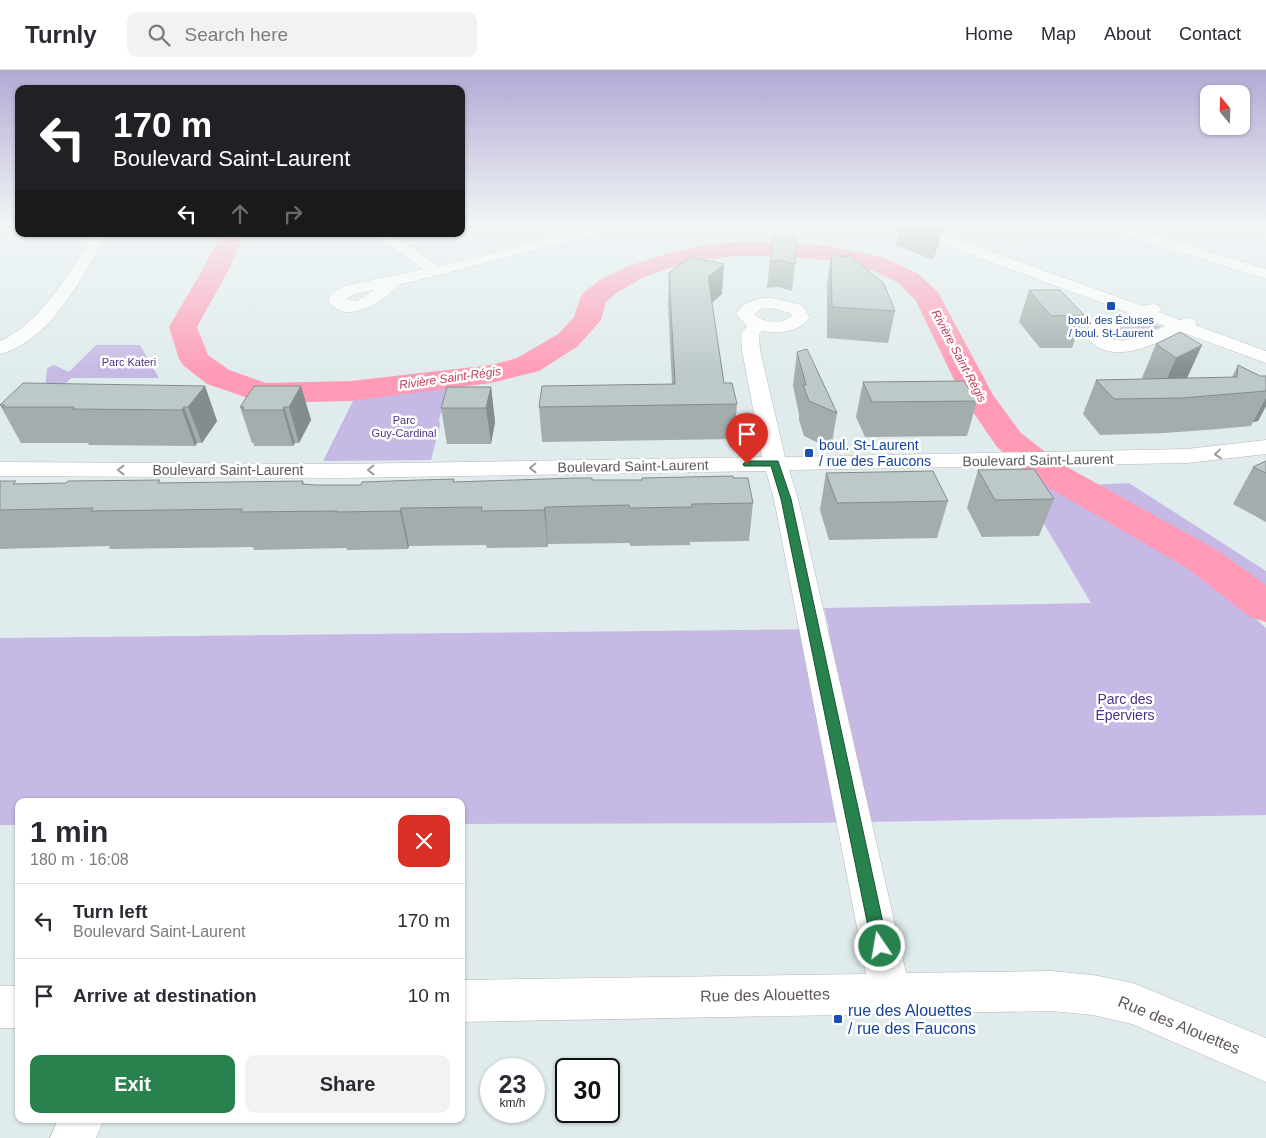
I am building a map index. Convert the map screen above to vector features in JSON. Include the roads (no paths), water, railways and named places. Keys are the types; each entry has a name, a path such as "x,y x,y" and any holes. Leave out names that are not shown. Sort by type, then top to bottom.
{"street":[{"path":"3,347 28,333 46,313 73,274"},
{"path":"393,282 425,274"},
{"path":"1049,274 1151,309"},
{"path":"1058,274 1188,323 1266,357"},
{"path":"1151,309 1096,330 1093,334 1110,346 1135,345 1188,323 1266,344"},
{"path":"758,324 752,329 749,339 776,472 786,499 890,992"},
{"name":"Boulevard Saint-Laurent","path":"0,485 381,487 776,472 1007,460 1187,456 1266,447"},
{"name":"Boulevard Saint-Laurent","path":"0,469 776,472 1028,475 1221,470 1266,464"},
{"name":"Rue des Alouettes","path":"465,1001 890,992 1051,991 1114,998 1157,1012 1266,1060"},
{"path":"0,1007 15,1007"},
{"path":"73,1138 79,1123"}],"waterway":[{"name":"Rivière Saint-Régis","path":"213,274 183,327 194,359 218,377 263,393 351,391 491,374 528,365 568,340 587,320 593,299 609,286 632,274"},
{"name":"Rivière Saint-Régis","path":"900,274 908,278 928,298 978,396 1009,440 1045,470 1202,559 1266,607"}],"place":[{"name":"boul. des Écluses / boul. St-Laurent","path":"1111,306"},
{"name":"boul. St-Laurent / rue des Faucons","path":"809,453"},
{"name":"rue des Alouettes / rue des Faucons","path":"838,1019"}],"park label":[{"name":"Parc Kateri","path":"129,362"},
{"name":"Parc Guy-Cardinal","path":"404,426"},
{"name":"Parc des Éperviers","path":"1125,708"}]}
